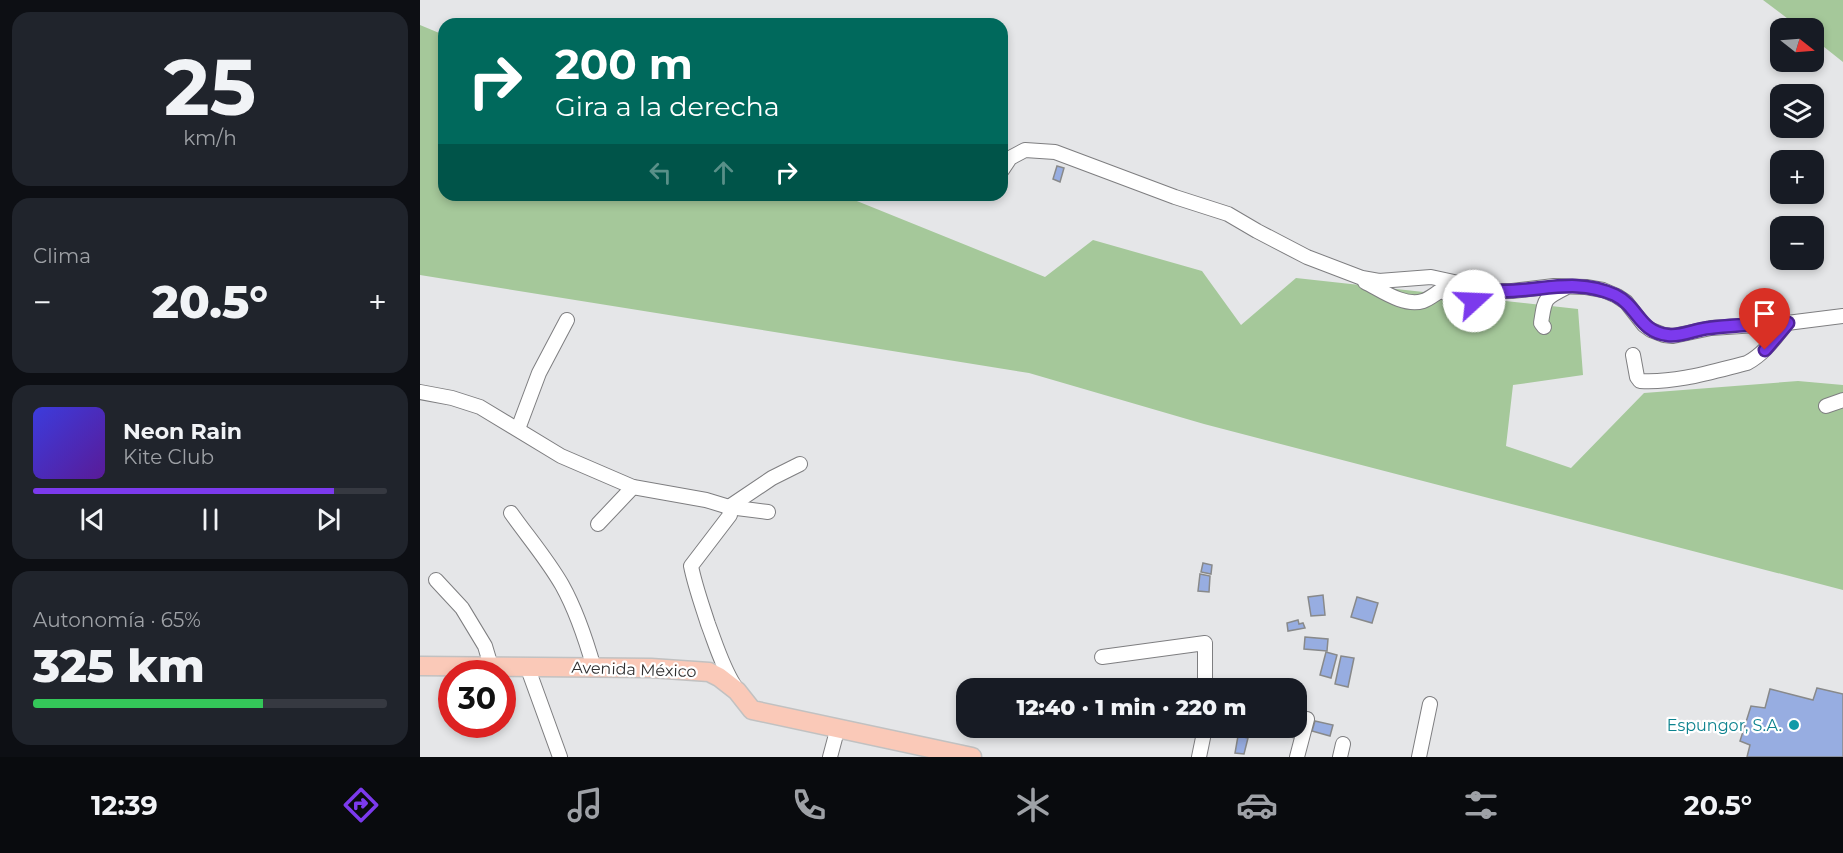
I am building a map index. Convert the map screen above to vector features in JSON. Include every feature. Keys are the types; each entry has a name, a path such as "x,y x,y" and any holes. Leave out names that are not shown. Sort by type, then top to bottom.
{"main road":[{"name":"Avenida México","path":"420,666 438,666"},
{"name":"Avenida México","path":"516,666 651,668 709,672 719,676 737,690 752,710 972,757"}],"street":[{"path":"1008,161 1024,150 1055,152 1175,197 1228,214 1307,257 1354,275 1379,281 1431,277 1484,291 1512,291 1570,285 1603,290 1626,302 1644,325 1664,335 1673,336 1711,328 1788,323 1843,316"},
{"path":"1354,275 1393,298 1415,302 1425,301 1440,291 1474,301 1495,297 1500,291"},
{"path":"1544,327 1541,323 1546,299 1570,285"},
{"path":"518,429 538,373 567,320"},
{"path":"1633,355 1636,377 1640,381 1664,381 1699,376 1753,360 1765,350 1788,323"},
{"path":"420,392 452,398 480,407 561,456 633,487 706,500 729,507 768,512"},
{"path":"1826,406 1843,400"},
{"path":"729,507 772,478 800,464"},
{"path":"598,524 633,487"},
{"path":"729,507 730,515 691,566 694,583 726,672 737,690"},
{"path":"511,513 563,587 586,640 594,668"},
{"path":"436,580 462,608 484,646 489,660"},
{"path":"1102,657 1205,643 1206,678"},
{"path":"528,666 560,757"},
{"path":"1419,757 1430,704"},
{"path":"830,757 838,727"},
{"path":"1199,757 1203,738"},
{"path":"1297,757 1302,738"}],"green space":[{"path":"1763,0 1843,0 1843,62 1824,47 1824,18 1787,18"},
{"path":"420,25 438,32 438,201 857,201 1045,277 1093,240 1202,271 1241,325 1296,278 1578,309 1583,375 1513,385 1506,446 1571,468 1644,393 1798,381 1843,385 1843,590 1204,424 1029,373 420,275"}],"building":[{"path":"1057,166 1064,168 1060,182 1053,179"},
{"path":"1203,563 1212,565 1211,574 1201,572"},
{"path":"1200,574 1210,576 1209,592 1198,591"},
{"path":"1323,595 1325,615 1311,616 1308,597"},
{"path":"1357,597 1378,603 1372,623 1351,617"},
{"path":"1298,620 1299,624 1303,623 1305,628 1288,631 1287,623"},
{"path":"1305,637 1328,639 1327,651 1304,649"},
{"path":"1326,652 1337,655 1331,678 1320,675"},
{"path":"1341,656 1354,658 1348,687 1335,684"},
{"name":"Espungor, S.A.","path":"1817,688 1843,694 1843,757 1747,757 1750,745 1740,741 1751,706 1765,708 1770,689 1813,700"},
{"path":"1315,721 1333,725 1330,736 1312,731"},
{"path":"1238,738 1248,738 1244,754 1235,753"}],"place":[{"name":"Espungor, S.A.","path":"1794,725"}],"route":[{"path":"1474,301 1495,297 1500,291 1570,285 1603,290 1617,296 1626,302 1644,325 1664,335 1673,336 1711,328 1788,323 1765,350"}]}
